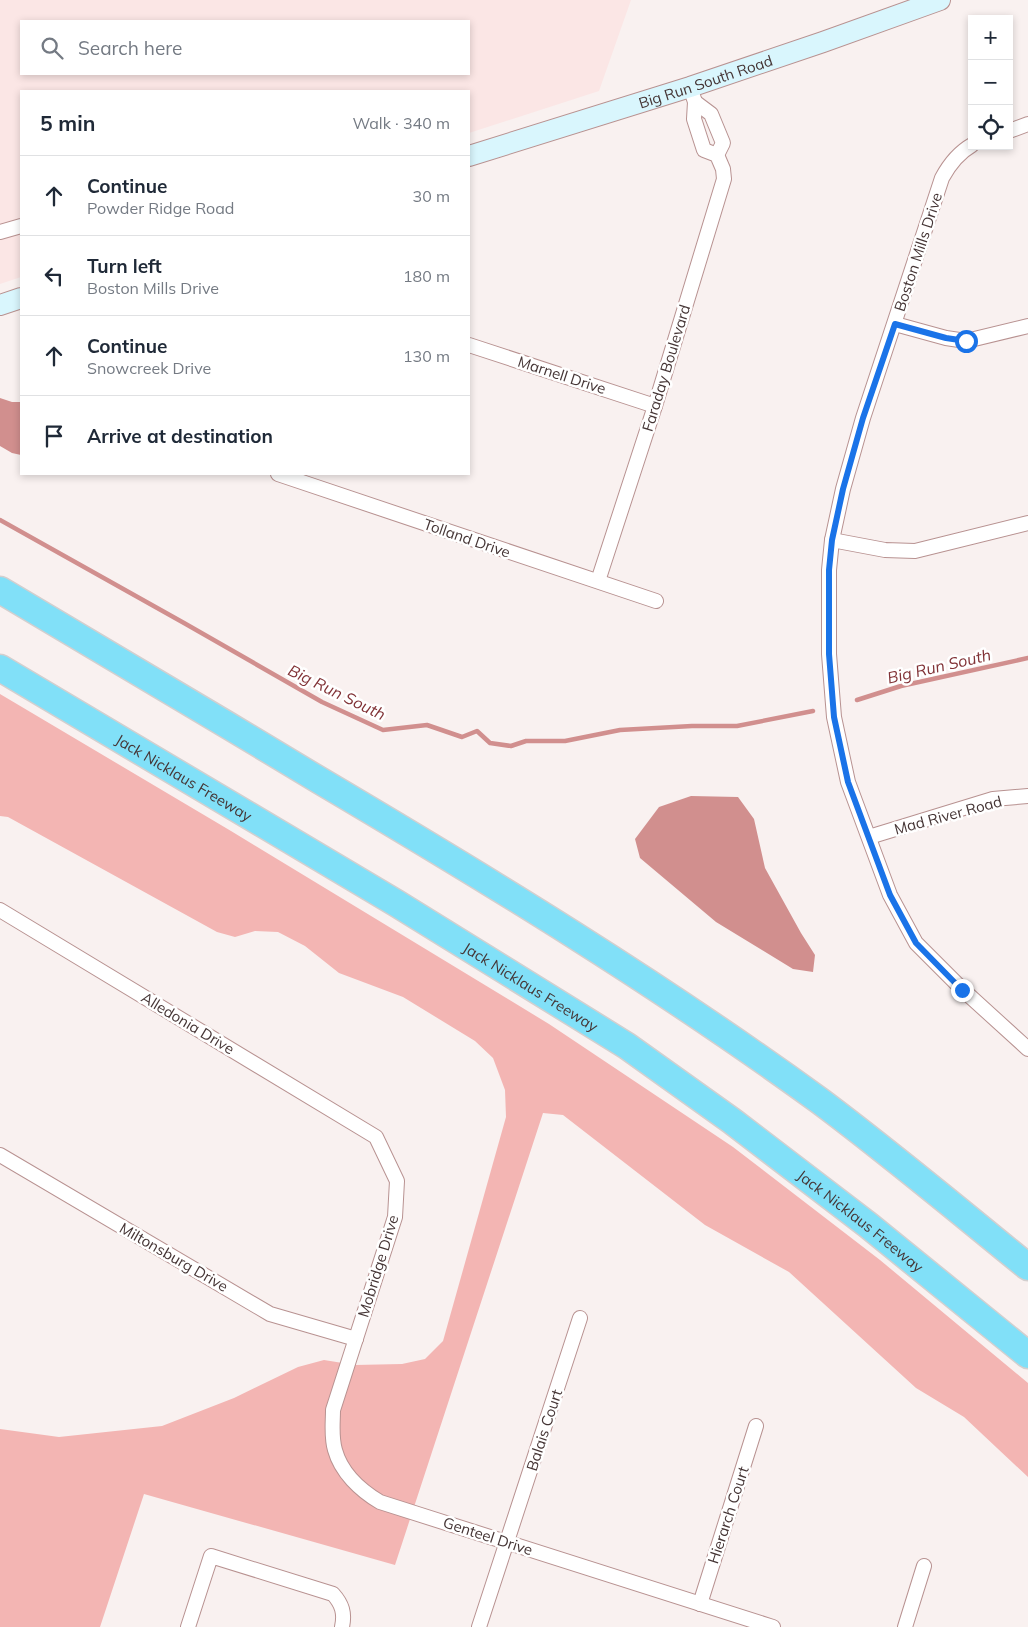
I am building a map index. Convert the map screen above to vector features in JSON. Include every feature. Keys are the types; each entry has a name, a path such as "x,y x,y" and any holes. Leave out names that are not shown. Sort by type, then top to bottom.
{"highway":[{"path":"0,590 568,930 714,1027 821,1102 928,1185 1028,1267"},
{"name":"Jack Nicklaus Freeway","path":"0,668 396,903 627,1046 732,1121 868,1225 1028,1355"}],"street":[{"name":"Big Run South Road","path":"470,156 693,95 823,42 940,0"},
{"name":"Faraday Boulevard","path":"598,581 655,406 724,179 723,169 717,155 723,143 711,114 693,95"},
{"path":"693,95 694,119 704,150 717,155"},
{"path":"1013,130 1028,124"},
{"name":"Boston Mills Drive","path":"968,148 947,169 942,178 863,418 843,489 832,540 829,570 829,654 834,717 848,782 890,895 916,943 962,990 1028,1049"},
{"path":"0,232 20,226"},
{"path":"0,305 20,298"},
{"path":"895,324 946,338 966,341 1028,326"},
{"name":"Marnell Drive","path":"470,345 655,406"},
{"name":"Tolland Drive","path":"281,475 656,601"},
{"path":"832,540 885,550 915,552 1028,523"},
{"name":"Mad River Road","path":"868,837 992,799 1028,796"},
{"name":"Alledonia Drive","path":"0,910 376,1137"},
{"name":"Mobridge Drive","path":"356,1340 395,1217 397,1182 376,1137"},
{"name":"Miltonsburg Drive","path":"0,1155 270,1314 356,1340"},
{"name":"Balais Court","path":"480,1627 580,1318"},
{"name":"Genteel Drive","path":"356,1340 333,1410 335,1449 342,1466 360,1488 380,1502 773,1627"},
{"name":"Hierarch Court","path":"700,1604 756,1426"},
{"path":"188,1627 211,1556 333,1594 343,1609 342,1627"},
{"path":"905,1627 924,1566"}],"shaded area":[{"path":"0,0 631,0 599,91 470,133 470,90 20,90 20,277 0,284"},
{"path":"0,398 12,402 20,402 20,455 12,453 0,446"},
{"path":"0,694 231,831 549,1024 733,1147 880,1260 1028,1383 1028,1477 964,1417 916,1388 789,1272 705,1225 563,1115 543,1113 395,1565 144,1494 100,1627 0,1627 0,1429 59,1437 162,1426 234,1398 298,1367 324,1360 355,1365 402,1364 425,1359 443,1341 506,1117 505,1090 493,1058 475,1041 403,997 339,973 305,946 278,932 255,931 235,937 217,932 8,817 0,816"},
{"path":"691,796 738,797 754,819 765,868 815,955 813,972 793,969 716,922 640,858 635,839 659,807"}],"waterway":[{"name":"Big Run South","path":"0,520 322,702 383,730 427,725 462,737 477,731 490,743 511,746 526,741 565,741 620,730 692,726 737,726 813,711"},
{"name":"Big Run South","path":"857,700 901,686 1028,658"}],"route":[{"path":"962,990 916,943 890,895 848,782 834,717 829,654 829,570 832,540 843,489 863,418 895,324 946,338 966,341"}]}
